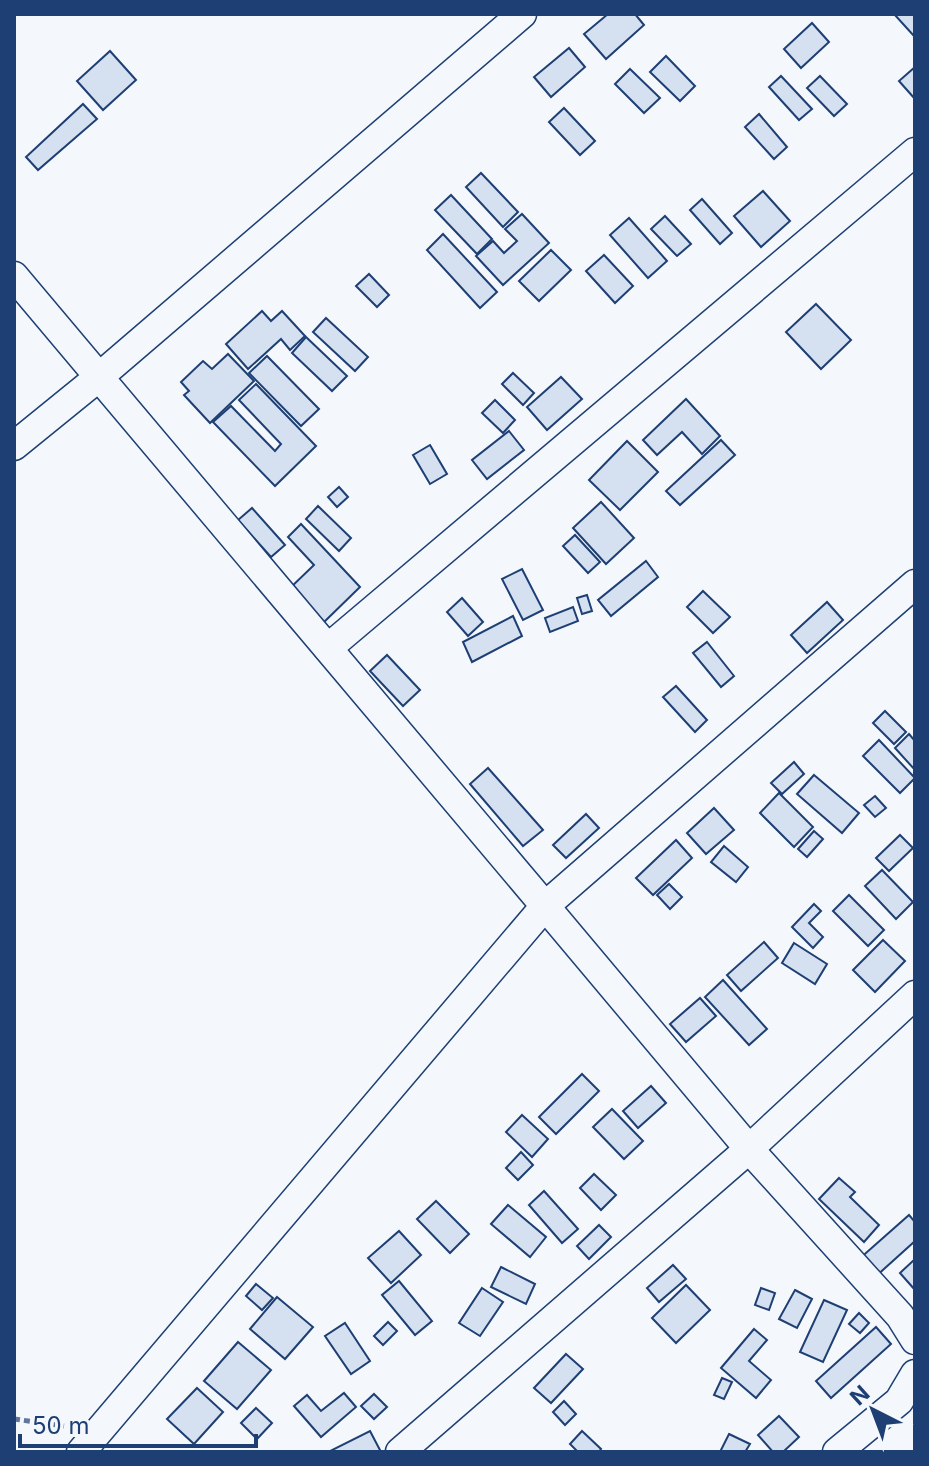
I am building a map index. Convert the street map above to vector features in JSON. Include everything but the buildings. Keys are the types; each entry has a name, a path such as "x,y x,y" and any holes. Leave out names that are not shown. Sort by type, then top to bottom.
{"street":[{"path":"14,446 99,377 522,14"},
{"path":"328,648 915,152"},
{"path":"14,276 749,1149 900,1316 915,1340"},
{"path":"90,1442 545,906 915,584"},
{"path":"400,1452 749,1149 915,995"},
{"path":"837,1452 899,1401 915,1374"}],"path":[{"path":"14,1419 90,1442"}]}
